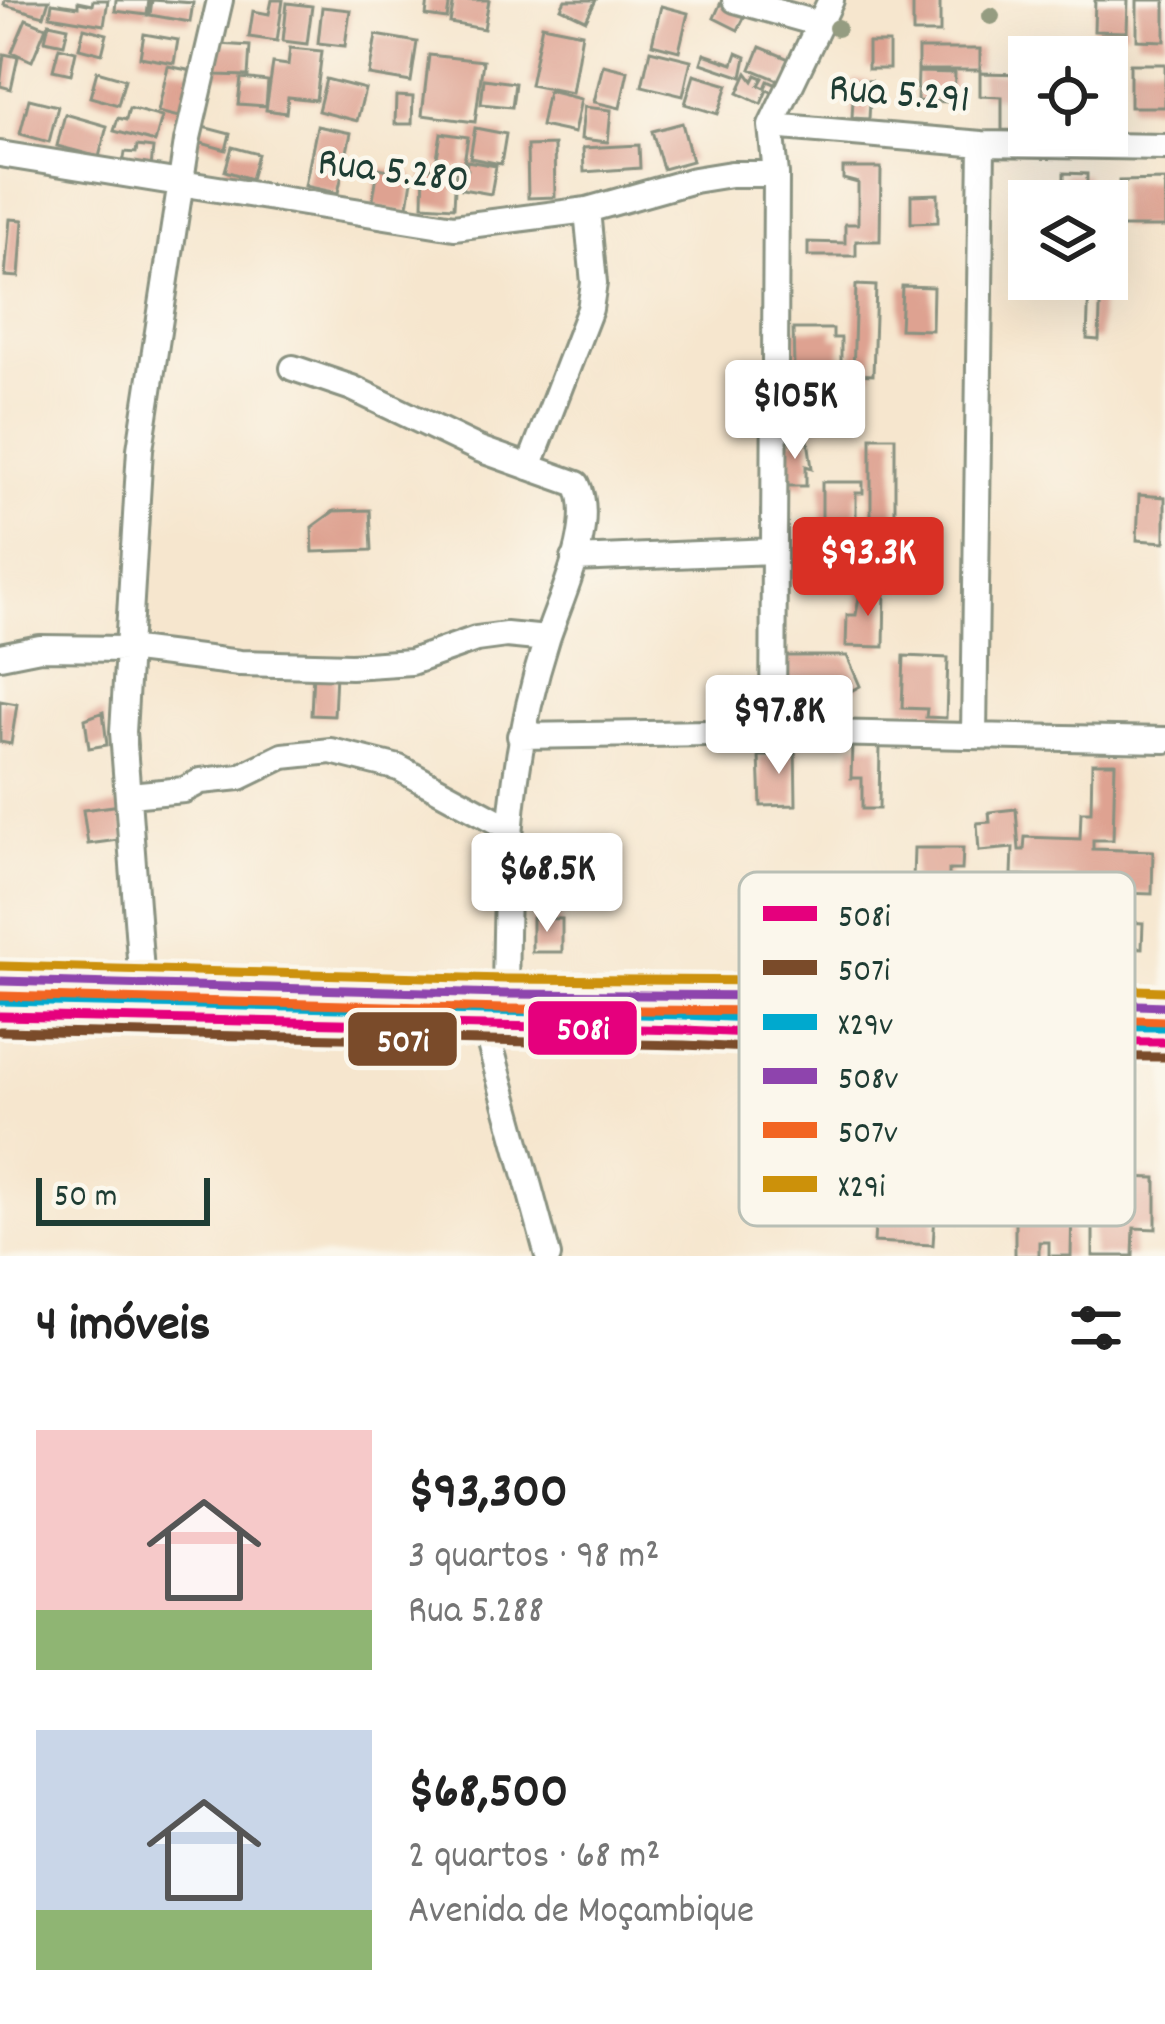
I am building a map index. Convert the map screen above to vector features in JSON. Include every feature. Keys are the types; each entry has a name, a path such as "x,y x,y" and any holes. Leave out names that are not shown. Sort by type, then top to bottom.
{"highway":[{"path":"0,981 739,996"},
{"path":"1135,1005 1165,1006"},
{"path":"0,1016 739,1035"},
{"path":"1135,1042 1165,1042"}],"street":[{"path":"142,985 123,732 140,449 179,184 220,0"},
{"path":"735,0 825,12 771,126 776,174 773,732"},
{"name":"Rua 5.291","path":"771,126 982,144 1165,147"},
{"path":"974,735 982,144"},
{"name":"Rua 5.280","path":"0,154 454,227 586,210 694,180 776,174"},
{"path":"529,467 590,309 594,283 586,210"},
{"path":"292,368 352,388 478,449 577,484 584,498 574,559 520,736 508,826 505,994"},
{"path":"574,559 772,551"},
{"path":"0,656 40,648 127,650 240,663 332,666 411,662 476,638 547,638"},
{"path":"520,736 773,732 1165,740"},
{"path":"129,795 184,790 201,782 240,777 283,755 332,751 399,768 508,826"},
{"path":"485,1026 548,1256"}],"building":[{"path":"5,0 49,0 44,16 4,5"},
{"path":"93,0 108,0 104,25 50,16 52,3 78,7 78,2 92,5"},
{"path":"116,0 149,0 147,15 115,11"},
{"path":"152,0 193,3 190,22 150,15"},
{"path":"272,0 283,0 277,41 249,37 253,11 269,14"},
{"path":"428,0 450,0 447,19 426,16"},
{"path":"454,0 489,0 484,29 450,23"},
{"path":"565,0 596,0 586,20 561,8"},
{"path":"722,0 748,10 738,30 714,18"},
{"path":"913,0 940,0 940,33 913,33"},
{"path":"1095,0 1128,0 1127,32 1094,31"},
{"path":"1137,0 1165,0 1165,41 1137,40"},
{"path":"287,3 312,6 307,44 283,41"},
{"path":"661,6 688,13 679,51 652,44"},
{"path":"322,7 350,10 345,46 318,43"},
{"path":"26,19 46,27 32,61 12,52"},
{"path":"49,23 68,27 64,44 45,40"},
{"path":"542,25 582,33 572,93 530,85"},
{"path":"84,28 107,34 102,54 79,48"},
{"path":"144,34 178,40 174,63 140,57"},
{"path":"376,35 417,42 411,82 369,75"},
{"path":"868,43 889,43 889,69 868,69"},
{"path":"218,44 250,46 248,76 216,75"},
{"path":"59,47 76,51 71,74 53,70"},
{"path":"760,47 794,61 785,83 751,69"},
{"path":"290,48 322,51 316,100 288,97 286,113 266,110 273,63 288,65"},
{"path":"918,49 980,49 980,70 918,70"},
{"path":"650,50 691,60 683,96 642,86"},
{"path":"737,53 746,57 742,77 701,63 704,54 733,64"},
{"path":"4,54 18,57 11,89 0,86"},
{"path":"429,55 483,61 475,122 422,115"},
{"path":"1130,64 1165,64 1165,107 1130,107"},
{"path":"603,65 628,71 620,108 594,102"},
{"path":"168,66 197,72 187,119 158,112"},
{"path":"97,71 125,79 118,105 90,97"},
{"path":"918,72 955,73 954,102 917,101"},
{"path":"747,73 753,81 756,75 763,78 759,85 765,88 768,81 782,87 778,95 767,90 761,104 738,93"},
{"path":"980,73 1008,74 1008,130 1002,130 1002,97 980,96"},
{"path":"694,75 728,85 718,114 685,104"},
{"path":"241,78 268,81 266,106 238,104"},
{"path":"326,79 365,89 357,121 318,111"},
{"path":"484,79 515,83 512,107 481,104"},
{"path":"854,80 871,81 869,119 852,118"},
{"path":"548,91 581,99 574,133 541,126"},
{"path":"396,96 413,97 412,124 395,124"},
{"path":"29,99 58,106 49,142 20,134"},
{"path":"584,107 611,110 608,142 581,139"},
{"path":"129,108 162,117 155,142 114,131 118,118 126,120"},
{"path":"65,114 107,126 99,157 57,146"},
{"path":"682,123 692,161 663,169 652,131"},
{"path":"199,126 230,134 226,150 194,141"},
{"path":"317,126 351,133 338,193 305,186"},
{"path":"475,128 506,134 501,164 470,158"},
{"path":"441,133 468,137 463,169 436,164"},
{"path":"554,145 555,197 528,198 527,146"},
{"path":"639,145 640,168 584,172 583,148"},
{"path":"137,146 153,148 151,168 123,165 125,152 136,153"},
{"path":"232,147 258,154 251,179 225,171"},
{"path":"467,161 496,166 491,194 462,189"},
{"path":"378,168 413,174 407,212 372,206"},
{"path":"424,168 456,169 454,207 423,205"},
{"path":"843,168 881,168 880,241 856,241 856,256 808,256 808,242 845,243 845,224 858,224 858,183 843,179"},
{"path":"1064,173 1087,174 1087,180 1064,180"},
{"path":"1165,180 1165,227 1128,227 1128,181"},
{"path":"938,194 938,222 911,223 911,195"},
{"path":"10,219 23,220 19,277 5,276"},
{"path":"856,285 876,286 873,375 853,374"},
{"path":"902,286 933,287 932,330 900,329"},
{"path":"1088,300 1100,300 1099,340 1087,339"},
{"path":"793,329 833,329 833,338 841,338 841,367 794,367"},
{"path":"800,382 840,384 839,405 821,405 820,422 798,421"},
{"path":"871,437 895,437 895,538 871,537"},
{"path":"782,439 808,440 812,468 806,466 806,486 782,486"},
{"path":"822,482 863,482 863,493 856,493 856,542 822,542"},
{"path":"1139,495 1165,497 1165,542 1137,540"},
{"path":"370,510 372,550 313,552 312,527 334,511"},
{"path":"792,547 834,547 834,584 792,584"},
{"path":"861,586 885,586 884,647 846,646 847,615 856,615"},
{"path":"781,656 847,656 860,686 847,693 828,693 828,702 781,707"},
{"path":"904,656 948,658 946,718 926,717 927,709 902,708"},
{"path":"313,672 336,673 334,716 311,715"},
{"path":"0,701 17,704 11,744 0,742"},
{"path":"103,712 107,745 89,748 85,719"},
{"path":"778,743 795,743 796,805 761,806 759,756 778,756"},
{"path":"852,744 880,745 879,809 862,809 862,778 851,778"},
{"path":"1092,763 1115,763 1113,840 1093,840 1093,849 1153,851 1152,894 1135,893 1135,872 1012,872 1013,848 979,851 977,823 990,822 989,812 1016,809 1019,850 1024,850 1025,837 1080,839 1081,812 1091,812"},
{"path":"121,805 126,839 88,844 83,810"},
{"path":"914,848 963,848 962,870 913,872"},
{"path":"532,918 562,919 562,952 532,952"},
{"path":"1135,923 1143,923 1142,948 1135,948"},
{"path":"1135,1177 1156,1178 1156,1229 1134,1228 1133,1256 1093,1256 1093,1226 1135,1226"},
{"path":"875,1226 934,1226 933,1245 874,1242"},
{"path":"1015,1226 1072,1226 1071,1256 1049,1256 1049,1242 1039,1242 1039,1256 1015,1256"}],"transit line":[{"name":"X29i","path":"0,966 739,981"},
{"name":"508v","path":"0,981 739,996"},
{"name":"X29i","path":"1135,990 1165,991"},
{"name":"507v","path":"0,996 739,1011"},
{"name":"X29v","path":"0,1001 739,1018"},
{"name":"508v","path":"1135,1005 1165,1006"},
{"name":"508i","path":"0,1016 739,1033"},
{"name":"507v","path":"1135,1020 1164,1021"},
{"name":"X29v","path":"1135,1027 1165,1027"},
{"name":"507i","path":"0,1031 739,1048"},
{"name":"508i","path":"1135,1042 1165,1042"},
{"name":"507i","path":"1135,1057 1165,1057"}]}
